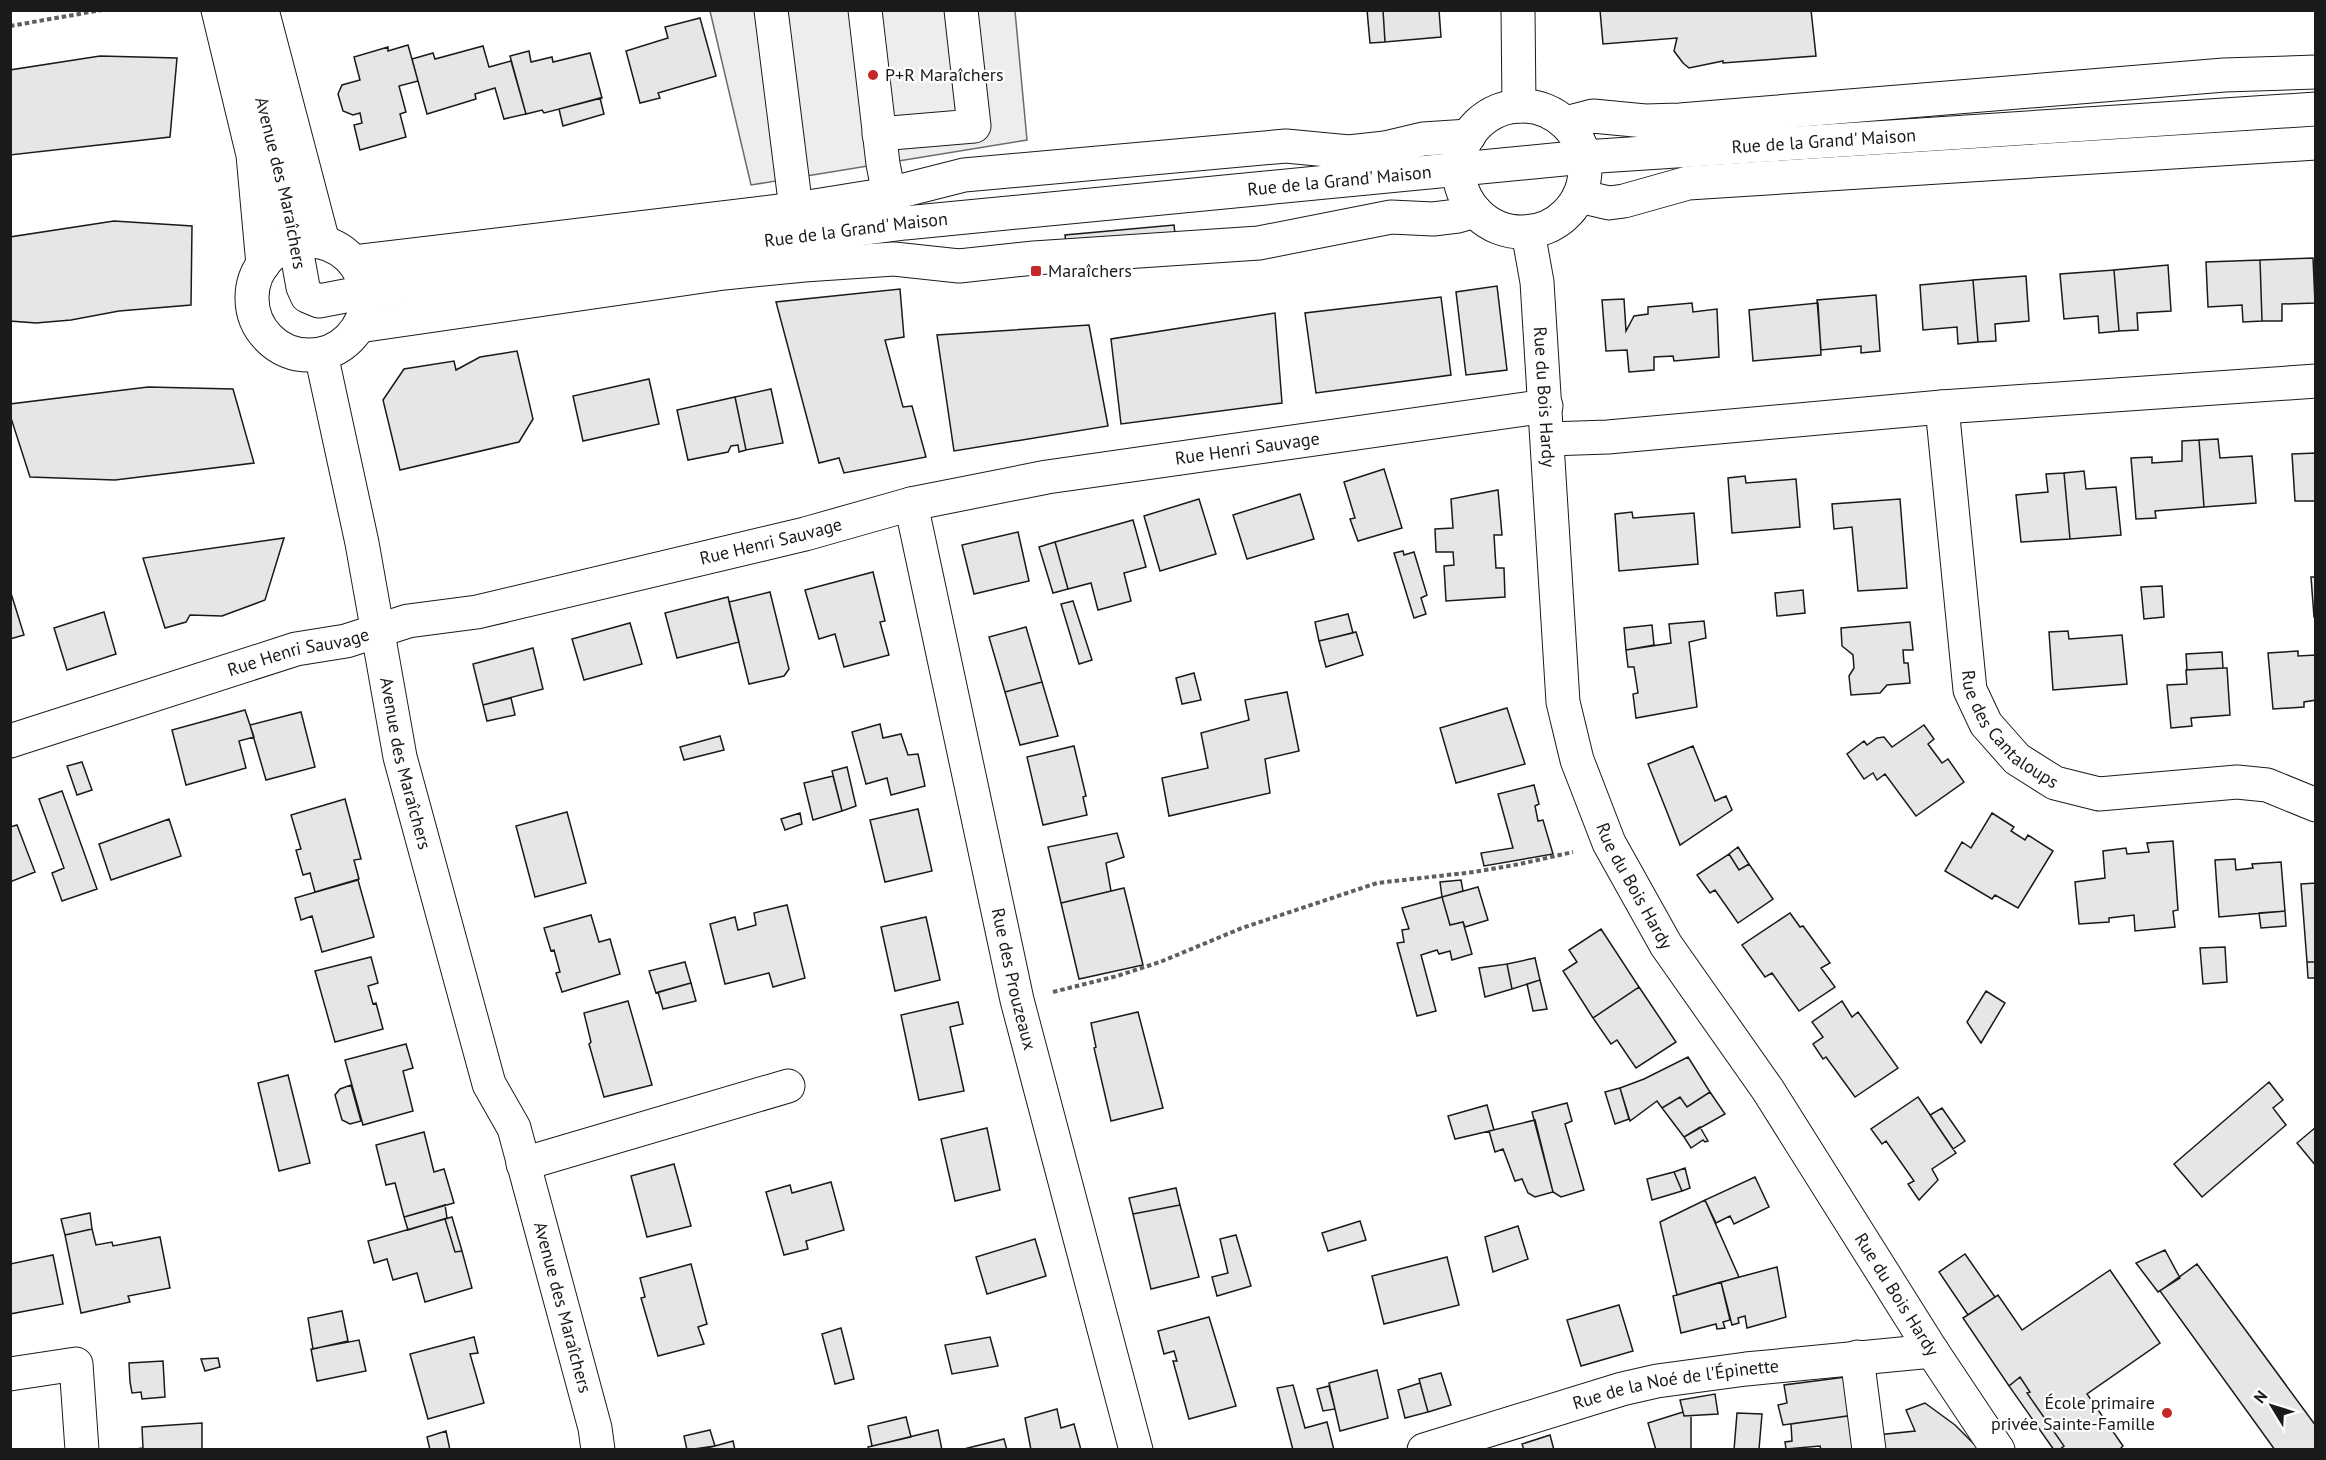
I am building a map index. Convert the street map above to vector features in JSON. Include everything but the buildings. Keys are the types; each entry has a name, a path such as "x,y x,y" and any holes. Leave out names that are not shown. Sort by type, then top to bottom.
{"main road":[{"name":"Avenue des Maraîchers","path":"218,10 253,155 263,265"},
{"name":"Avenue des Maraîchers","path":"239,10 309,243"},
{"name":"Avenue des Maraîchers","path":"262,10 309,243 303,287 308,296 319,301 366,292"},
{"path":"771,10 796,209"},
{"path":"865,10 879,134 889,194"},
{"path":"879,134 974,126 962,10"},
{"path":"1518,10 1519,106"},
{"name":"Rue de la Grand' Maison","path":"1566,123 1593,116 1645,121 1680,120 2224,75 2316,72"},
{"path":"1519,106 1536,107 1552,113 1566,123 1578,138 1584,157 1585,177 1579,196 1570,210 1558,221 1528,232 1508,230 1491,224 1475,211 1461,186 1459,171 1462,152 1469,136 1482,121 1499,110 1519,106"},
{"name":"Rue de la Grand' Maison","path":"366,292 905,223 1459,171 1584,157 2316,109"},
{"name":"Rue de la Grand' Maison","path":"354,262 796,209 889,194 964,175 1286,146 1349,152 1385,148 1423,139 1469,136"},
{"name":"Rue de la Grand' Maison","path":"1579,196 1609,202 1624,201 1688,183 2316,143"},
{"name":"Rue de la Grand' Maison","path":"359,326 724,273 804,265 894,260 959,267 1034,258 1259,243 1391,217 1433,219 1475,211"},
{"name":"Rue du Bois Hardy","path":"1528,232 1537,282 1563,702 1577,760 1609,843 1666,945 1768,1090 1932,1351 1998,1449"},
{"path":"309,243 340,250 354,262 360,272 366,292 366,304 359,326 343,344 321,354 296,354 284,350 265,334 258,324 254,313 253,288 263,265 277,251 309,243"},
{"name":"Avenue des Maraîchers","path":"321,354 362,543 400,757 489,1084 514,1128 595,1428 598,1449"},
{"path":"1548,439 1608,437 1942,407 2316,381"},
{"name":"Rue Henri Sauvage","path":"10,741 296,649 345,641 408,621 477,612 805,534 911,504 1047,477 1546,406"},
{"name":"Rue des Cantaloups","path":"1942,407 1970,690 1986,724 2017,759 2055,783 2099,794 2237,782 2267,785 2316,805"},
{"name":"Rue des Prouzeaux","path":"911,504 1017,1000 1136,1449"},
{"path":"523,1164 788,1086"},
{"name":"Rue de la Noé de l'Épinette","path":"1424,1449 1622,1389 1657,1381 1746,1369 1932,1351"},
{"path":"1857,1357 1869,1449"},
{"path":"10,1374 76,1364 82,1449"}],"path":[{"path":"10,26 102,10"},
{"path":"1017,1000 1118,976 1287,912 1377,883 1520,864 1609,843"}],"shaded area":[{"name":"P+R Maraîchers","path":"710,11 1015,11 1027,140 751,185"}],"place":[{"name":"P+R Maraîchers","path":"873,75"},
{"name":"Maraîchers","path":"1036,271"},
{"name":"École primaire privée Sainte-Famille","path":"2167,1413"}]}
